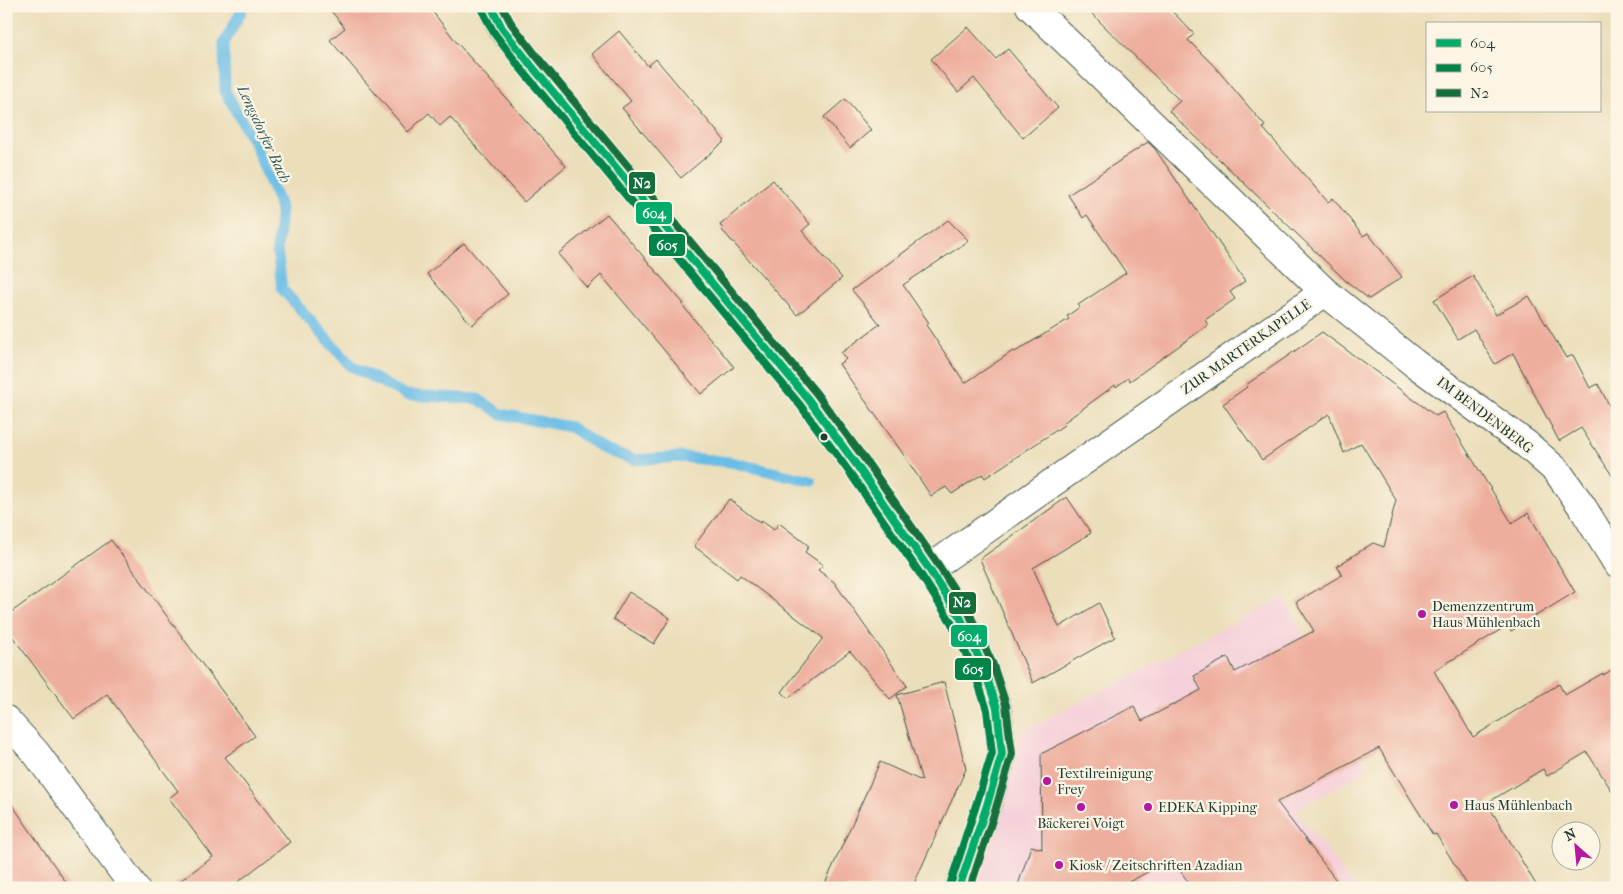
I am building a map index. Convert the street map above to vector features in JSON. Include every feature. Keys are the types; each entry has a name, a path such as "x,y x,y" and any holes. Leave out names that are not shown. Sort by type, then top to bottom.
{"street":[{"path":"491,6 502,28 530,64 808,399 858,467 960,617 984,669 996,708 1002,754 987,805 958,888"},
{"name":"ZUR MARTERKAPELLE","path":"929,569 1325,292 1030,6"},
{"name":"IM BENDENBERG","path":"1325,292 1414,363 1526,444 1557,472 1581,505 1617,563"},
{"path":"6,720 36,753 135,888"}],"shaded area":[{"path":"1284,597 1368,770 1295,810 1356,888 971,888 1023,731"}],"building":[{"path":"327,6 428,6 458,44 566,166 524,202 450,117 440,126 429,113 408,132 330,40 345,28"},
{"path":"1084,6 1167,6 1194,34 1188,40 1215,67 1265,126 1263,128 1328,202 1333,198 1363,236 1368,233 1402,277 1369,299 1346,281 1169,111 1180,101"},
{"path":"968,27 996,59 1008,49 1058,108 1023,138 974,78 958,92 931,59"},
{"path":"619,31 648,66 656,59 725,141 681,178 622,108 631,101 592,54"},
{"path":"845,99 871,130 850,148 824,117"},
{"path":"1148,142 1155,149 1245,281 1230,292 1235,299 1205,320 1208,325 1130,381 1128,378 1116,387 1115,385 1063,423 1064,425 985,478 982,474 952,494 946,487 931,496 839,364 846,359 841,353 880,324 852,290 948,220 968,240 967,242 903,285 929,323 926,325 965,383 1013,351 1015,352 1069,319 1067,316 1080,307 1078,305 1126,273 1087,215 1083,218 1068,195"},
{"path":"773,180 810,224 802,231 842,278 797,315 722,230 720,225"},
{"path":"607,214 684,304 682,305 734,367 701,394 601,275 587,288 558,254"},
{"path":"464,243 508,294 472,325 427,274"},
{"path":"1473,276 1496,315 1529,296 1566,358 1573,355 1590,388 1598,384 1617,420 1617,483 1581,428 1559,441 1513,353 1495,364 1474,329 1458,339 1434,300"},
{"path":"1322,332 1436,416 1443,412 1512,523 1528,513 1575,592 1511,631 1508,625 1434,671 1473,737 1559,684 1565,695 1617,667 1617,799 1587,752 1547,776 1543,769 1487,803 1538,888 1469,888 1436,834 1433,835 1379,748 1277,802 1342,888 1193,888 1171,859 1118,888 1017,888 1031,846 1042,849 1041,754 1134,706 1142,721 1201,690 1194,676 1228,657 1235,672 1314,631 1296,602 1342,575 1337,566 1373,543 1384,547 1396,500 1361,443 1344,453 1329,414 1262,460 1223,404 1247,387 1246,385"},
{"path":"1067,497 1091,533 1033,568 1059,627 1099,603 1115,637 1033,683 980,559"},
{"path":"729,499 760,523 762,521 774,530 779,523 809,546 805,552 823,565 818,570 834,582 907,686 890,699 850,651 788,698 782,692 823,638 740,575 737,579 694,546"},
{"path":"111,540 255,736 225,757 290,842 230,888 170,888 213,857 169,798 178,791 107,694 74,719 6,628 6,616"},
{"path":"629,592 670,618 654,644 613,619"},
{"path":"944,682 966,769 912,888 823,888 880,762 922,781 897,695"},
{"path":"6,796 70,888 6,888"}],"waterway":[{"name":"Lengsdorfer Bach","path":"242,6 241,12 224,43 225,91 255,145 281,209 277,249 282,289 351,366 406,395 478,399 501,414 570,427 605,450 635,460 681,457 730,462 811,481"}],"transit line":[{"name":"604","path":"491,6 502,28 530,64 808,399 858,467 960,617 984,669 997,708 1002,754 959,888"},
{"name":"N2","path":"502,6 511,23 538,58 816,393 937,563 969,613 993,665 1006,705 1012,754 970,888"},
{"name":"605","path":"482,10 494,33 522,70 800,405 921,575 951,622 975,673 987,710 992,753 950,885"}],"place":[{"name":"Demenzzentrum Haus Mühlenbach","path":"1422,614"},
{"name":"Textilreinigung Frey","path":"1047,781"},
{"name":"Haus Mühlenbach","path":"1454,805"},
{"name":"Bäckerei Voigt","path":"1081,807"},
{"name":"EDEKA Kipping","path":"1148,807"},
{"name":"Kiosk / Zeitschriften Azadian","path":"1059,865"}]}
